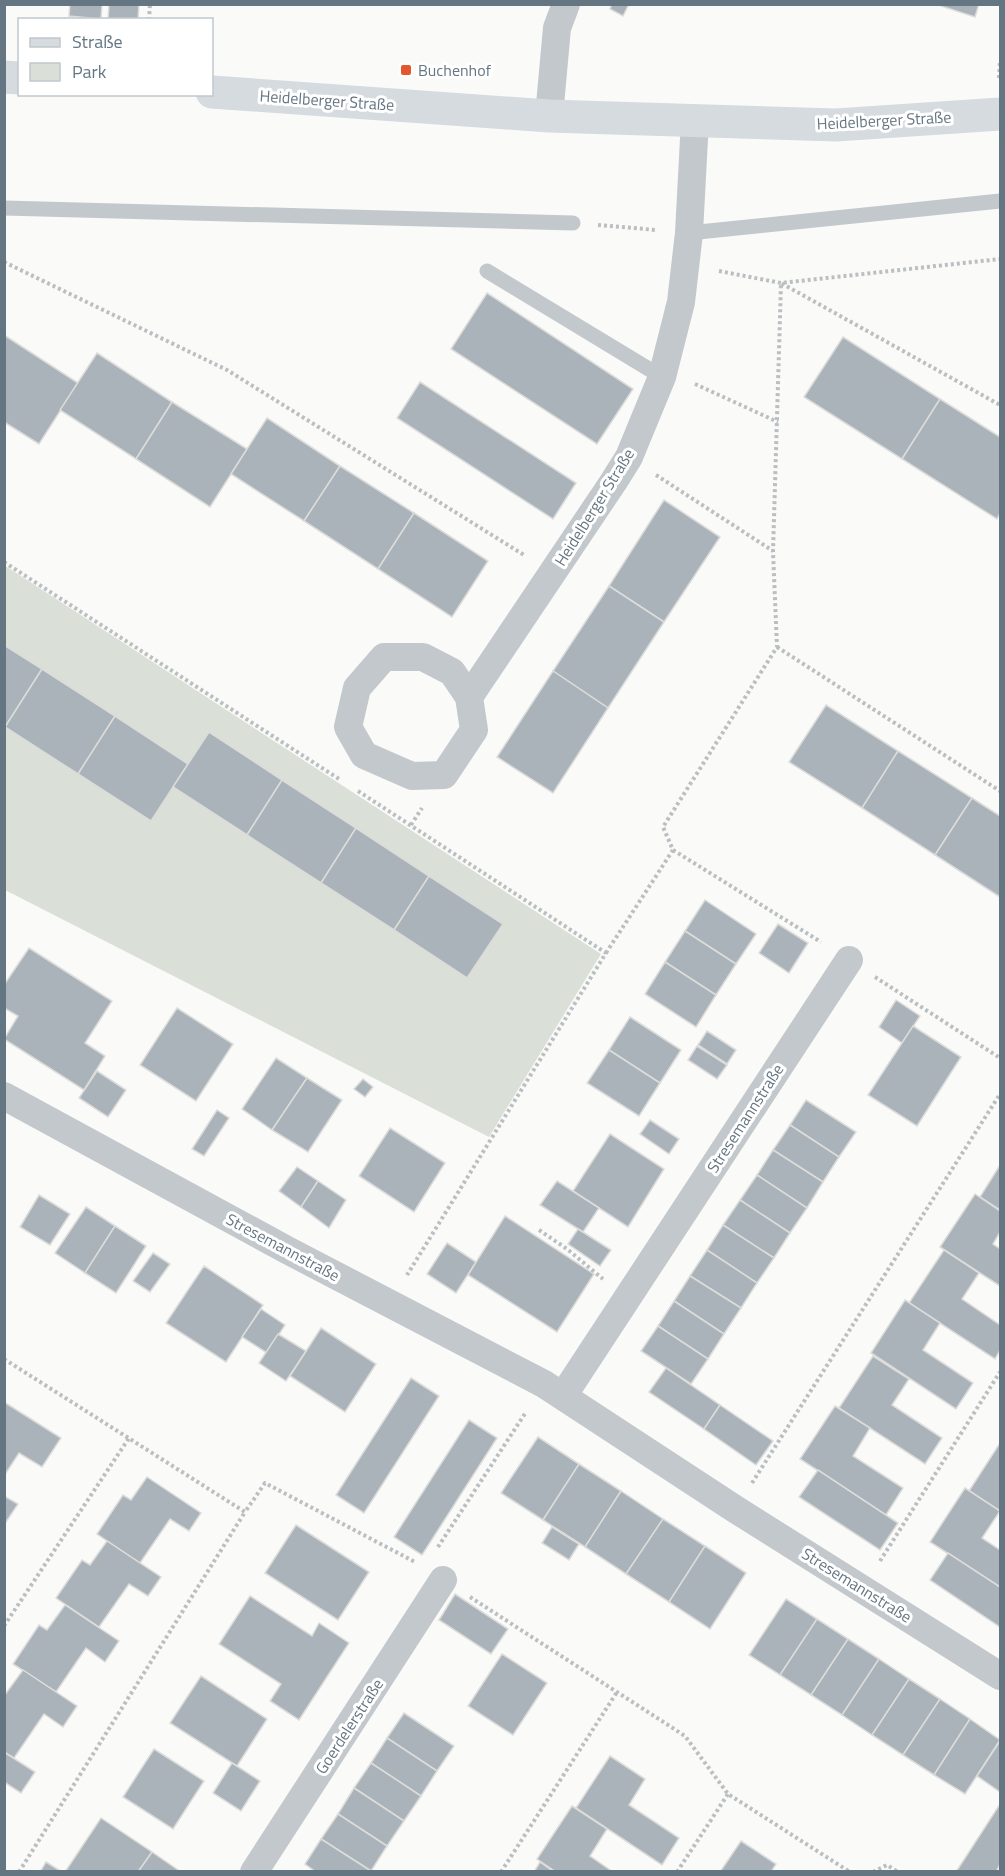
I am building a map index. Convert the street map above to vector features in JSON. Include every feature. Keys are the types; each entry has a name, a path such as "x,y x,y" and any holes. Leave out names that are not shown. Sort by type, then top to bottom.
{"main road":[{"name":"Heidelberger Straße","path":"213,92 549,116 836,125 1000,114"}],"street":[{"path":"549,116 557,28 566,4"},
{"name":"Heidelberger Straße","path":"469,697 629,457 662,377 681,302 689,232 695,120"},
{"path":"384,657 423,657 452,672 469,697 474,730 444,775 412,776 364,755 348,727 357,688 384,657"},
{"name":"Stresemannstraße","path":"553,1390 629,1294 849,960"},
{"name":"Stresemannstraße","path":"4,1096 553,1390 735,1509 1000,1676"},
{"name":"Goerdelerstraße","path":"254,1872 443,1580"}],"lane":[{"path":"689,232 1000,201"},
{"path":"4,208 573,223"},
{"path":"487,271 662,377"}],"path":[{"path":"573,223 689,232"},
{"path":"708,269 781,283 1000,259"},
{"path":"4,262 227,370 552,573"},
{"path":"781,283 1000,405"},
{"path":"390,1303 606,953 673,850 663,827 777,647 773,552 781,283"},
{"path":"692,382 778,422"},
{"path":"629,457 773,552"},
{"path":"4,562 340,779"},
{"path":"777,647 1000,791"},
{"path":"350,786 606,953"},
{"path":"735,1509 1000,1094"},
{"path":"539,1230 567,1249 609,1284 629,1294"},
{"path":"862,1588 1000,1372"},
{"path":"437,1548 553,1390"},
{"path":"4,1626 129,1438"},
{"path":"19,1872 245,1512"},
{"path":"501,1872 616,1692"},
{"path":"677,1872 728,1794"},
{"path":"873,1872 887,1865 898,1872"}],"green space":[{"path":"4,565 601,954 489,1137 5,890"}],"building":[{"path":"70,4 102,4 101,18 69,16"},
{"path":"109,4 139,4 138,18 108,18"},
{"path":"612,4 629,4 623,16 610,9"},
{"path":"941,4 979,4 975,17 941,6"},
{"path":"487,293 633,389 597,444 451,349"},
{"path":"4,335 78,383 39,444 4,422"},
{"path":"843,337 940,399 902,459 804,397"},
{"path":"97,353 172,402 136,459 60,410"},
{"path":"420,382 576,483 553,519 397,418"},
{"path":"940,399 1000,437 1000,513 997,519 902,459"},
{"path":"172,402 247,449 210,507 136,459"},
{"path":"267,418 340,466 304,521 231,474"},
{"path":"340,466 414,513 378,569 304,521"},
{"path":"664,500 720,537 664,622 609,586"},
{"path":"414,513 488,561 452,617 378,569"},
{"path":"609,586 664,622 608,708 553,671"},
{"path":"4,645 42,669 5,727 4,726"},
{"path":"42,669 115,716 78,774 5,727"},
{"path":"553,671 608,708 553,793 497,757"},
{"path":"826,705 898,751 862,808 789,762"},
{"path":"115,716 188,764 151,821 78,774"},
{"path":"209,732 282,780 247,835 173,787"},
{"path":"898,751 972,798 935,855 862,808"},
{"path":"282,780 356,828 321,883 247,835"},
{"path":"972,798 1000,816 1000,897 935,855"},
{"path":"356,828 429,876 394,930 321,883"},
{"path":"429,876 503,924 467,978 394,930"},
{"path":"705,900 756,934 736,964 685,931"},
{"path":"778,924 808,943 789,973 759,953"},
{"path":"685,931 736,964 716,995 665,962"},
{"path":"29,948 112,1001 85,1043 105,1056 84,1090 4,1039 18,1016 4,1008 4,985"},
{"path":"665,962 716,995 696,1027 645,994"},
{"path":"896,1000 920,1016 902,1043 879,1027"},
{"path":"177,1008 233,1044 196,1101 140,1065"},
{"path":"630,1017 681,1050 660,1083 609,1050"},
{"path":"913,1026 961,1057 917,1126 868,1095"},
{"path":"707,1031 736,1050 727,1064 698,1045"},
{"path":"697,1046 727,1065 717,1079 688,1060"},
{"path":"609,1050 660,1083 639,1116 587,1083"},
{"path":"276,1058 307,1078 272,1130 242,1109"},
{"path":"97,1071 126,1090 108,1117 79,1098"},
{"path":"307,1078 342,1100 308,1152 272,1130"},
{"path":"363,1079 373,1087 365,1097 354,1089"},
{"path":"806,1100 856,1132 839,1157 790,1125"},
{"path":"217,1110 229,1118 204,1156 192,1149"},
{"path":"650,1120 679,1139 669,1154 640,1134"},
{"path":"790,1125 839,1157 823,1182 773,1150"},
{"path":"390,1128 445,1163 414,1212 359,1176"},
{"path":"610,1134 664,1169 628,1227 573,1191"},
{"path":"773,1150 823,1182 807,1208 757,1175"},
{"path":"1000,1165 1000,1210 980,1197"},
{"path":"297,1167 318,1181 301,1207 279,1191"},
{"path":"757,1175 807,1208 790,1233 740,1200"},
{"path":"318,1181 346,1200 329,1228 301,1207"},
{"path":"557,1181 599,1208 583,1232 540,1205"},
{"path":"975,1194 1000,1211 1000,1232 993,1244 1000,1249 1000,1286 940,1247"},
{"path":"39,1195 70,1214 50,1245 20,1227"},
{"path":"740,1200 790,1233 774,1258 723,1225"},
{"path":"86,1207 115,1226 85,1273 55,1253"},
{"path":"505,1216 594,1274 557,1332 468,1275"},
{"path":"723,1225 774,1258 757,1283 707,1250"},
{"path":"115,1226 146,1246 116,1293 85,1273"},
{"path":"578,1229 611,1250 600,1266 568,1244"},
{"path":"447,1243 476,1262 456,1293 427,1274"},
{"path":"707,1250 757,1283 741,1308 690,1276"},
{"path":"944,1250 979,1273 962,1299 1000,1325 1000,1350 995,1359 909,1303"},
{"path":"153,1253 170,1264 150,1292 133,1281"},
{"path":"204,1266 263,1305 226,1362 166,1323"},
{"path":"690,1276 741,1308 724,1334 674,1301"},
{"path":"905,1300 940,1323 923,1350 973,1383 956,1409 871,1353"},
{"path":"674,1301 724,1334 708,1359 658,1326"},
{"path":"261,1309 285,1325 267,1353 242,1337"},
{"path":"658,1326 708,1359 691,1384 641,1351"},
{"path":"321,1328 376,1364 345,1412 290,1376"},
{"path":"278,1334 306,1351 286,1381 259,1363"},
{"path":"873,1356 909,1379 892,1405 942,1438 925,1464 839,1408"},
{"path":"666,1368 720,1405 704,1429 649,1392"},
{"path":"411,1378 439,1396 364,1513 336,1495"},
{"path":"4,1402 61,1438 42,1467 19,1453 4,1476"},
{"path":"720,1405 773,1441 756,1465 704,1429"},
{"path":"835,1406 870,1428 853,1456 903,1488 886,1515 800,1459"},
{"path":"469,1420 497,1438 422,1555 394,1537"},
{"path":"538,1437 579,1464 543,1520 501,1493"},
{"path":"1000,1443 1000,1511 969,1491"},
{"path":"579,1464 621,1491 585,1547 543,1520"},
{"path":"818,1470 898,1523 880,1550 799,1497"},
{"path":"147,1477 201,1513 189,1531 170,1519 140,1563 97,1534 123,1495 131,1500"},
{"path":"965,1488 1000,1511 982,1538 1000,1550 1000,1587 930,1542"},
{"path":"621,1491 663,1519 626,1574 585,1547"},
{"path":"4,1496 18,1504 4,1525"},
{"path":"663,1519 705,1546 669,1602 626,1574"},
{"path":"296,1525 369,1572 338,1620 265,1573"},
{"path":"552,1527 579,1544 569,1560 542,1543"},
{"path":"107,1541 161,1577 148,1596 129,1584 99,1627 56,1598 82,1560 90,1565"},
{"path":"705,1546 746,1573 710,1629 669,1602"},
{"path":"948,1553 1000,1587 1000,1627 930,1580"},
{"path":"455,1594 508,1629 491,1654 439,1620"},
{"path":"250,1596 312,1636 319,1623 349,1643 299,1720 270,1701 281,1684 219,1644"},
{"path":"786,1599 817,1619 780,1675 749,1655"},
{"path":"65,1605 119,1641 105,1662 86,1648 56,1692 13,1664 39,1625 47,1630"},
{"path":"817,1619 848,1639 811,1695 780,1675"},
{"path":"848,1639 879,1659 842,1715 811,1695"},
{"path":"502,1654 547,1683 513,1735 468,1706"},
{"path":"879,1659 909,1679 872,1735 842,1715"},
{"path":"23,1670 77,1706 63,1727 44,1714 14,1758 4,1752 4,1696"},
{"path":"201,1676 267,1719 237,1766 170,1723"},
{"path":"909,1679 940,1699 903,1755 872,1735"},
{"path":"940,1699 970,1719 934,1775 903,1755"},
{"path":"404,1713 454,1746 437,1771 387,1738"},
{"path":"970,1719 1000,1740 965,1794 934,1775"},
{"path":"387,1738 437,1771 421,1796 371,1763"},
{"path":"1000,1741 1000,1792 977,1776"},
{"path":"154,1749 204,1781 173,1829 123,1797"},
{"path":"4,1752 35,1772 21,1793 4,1782"},
{"path":"610,1756 645,1779 629,1805 679,1838 662,1865 576,1808"},
{"path":"232,1763 260,1781 241,1811 213,1793"},
{"path":"371,1763 421,1796 404,1821 354,1788"},
{"path":"354,1788 404,1821 387,1846 338,1814"},
{"path":"1000,1804 1000,1864 996,1872 956,1872"},
{"path":"572,1806 607,1829 590,1856 613,1872 556,1872 537,1859"},
{"path":"338,1814 387,1846 371,1871 321,1839"},
{"path":"101,1818 152,1852 138,1872 65,1872"},
{"path":"321,1839 371,1872 316,1872 305,1864"},
{"path":"741,1841 776,1864 771,1872 720,1872"},
{"path":"152,1852 181,1872 138,1872"},
{"path":"46,1862 62,1872 40,1872"},
{"path":"540,1862 554,1872 534,1872"}],"place":[{"name":"Buchenhof","path":"406,70"}]}
